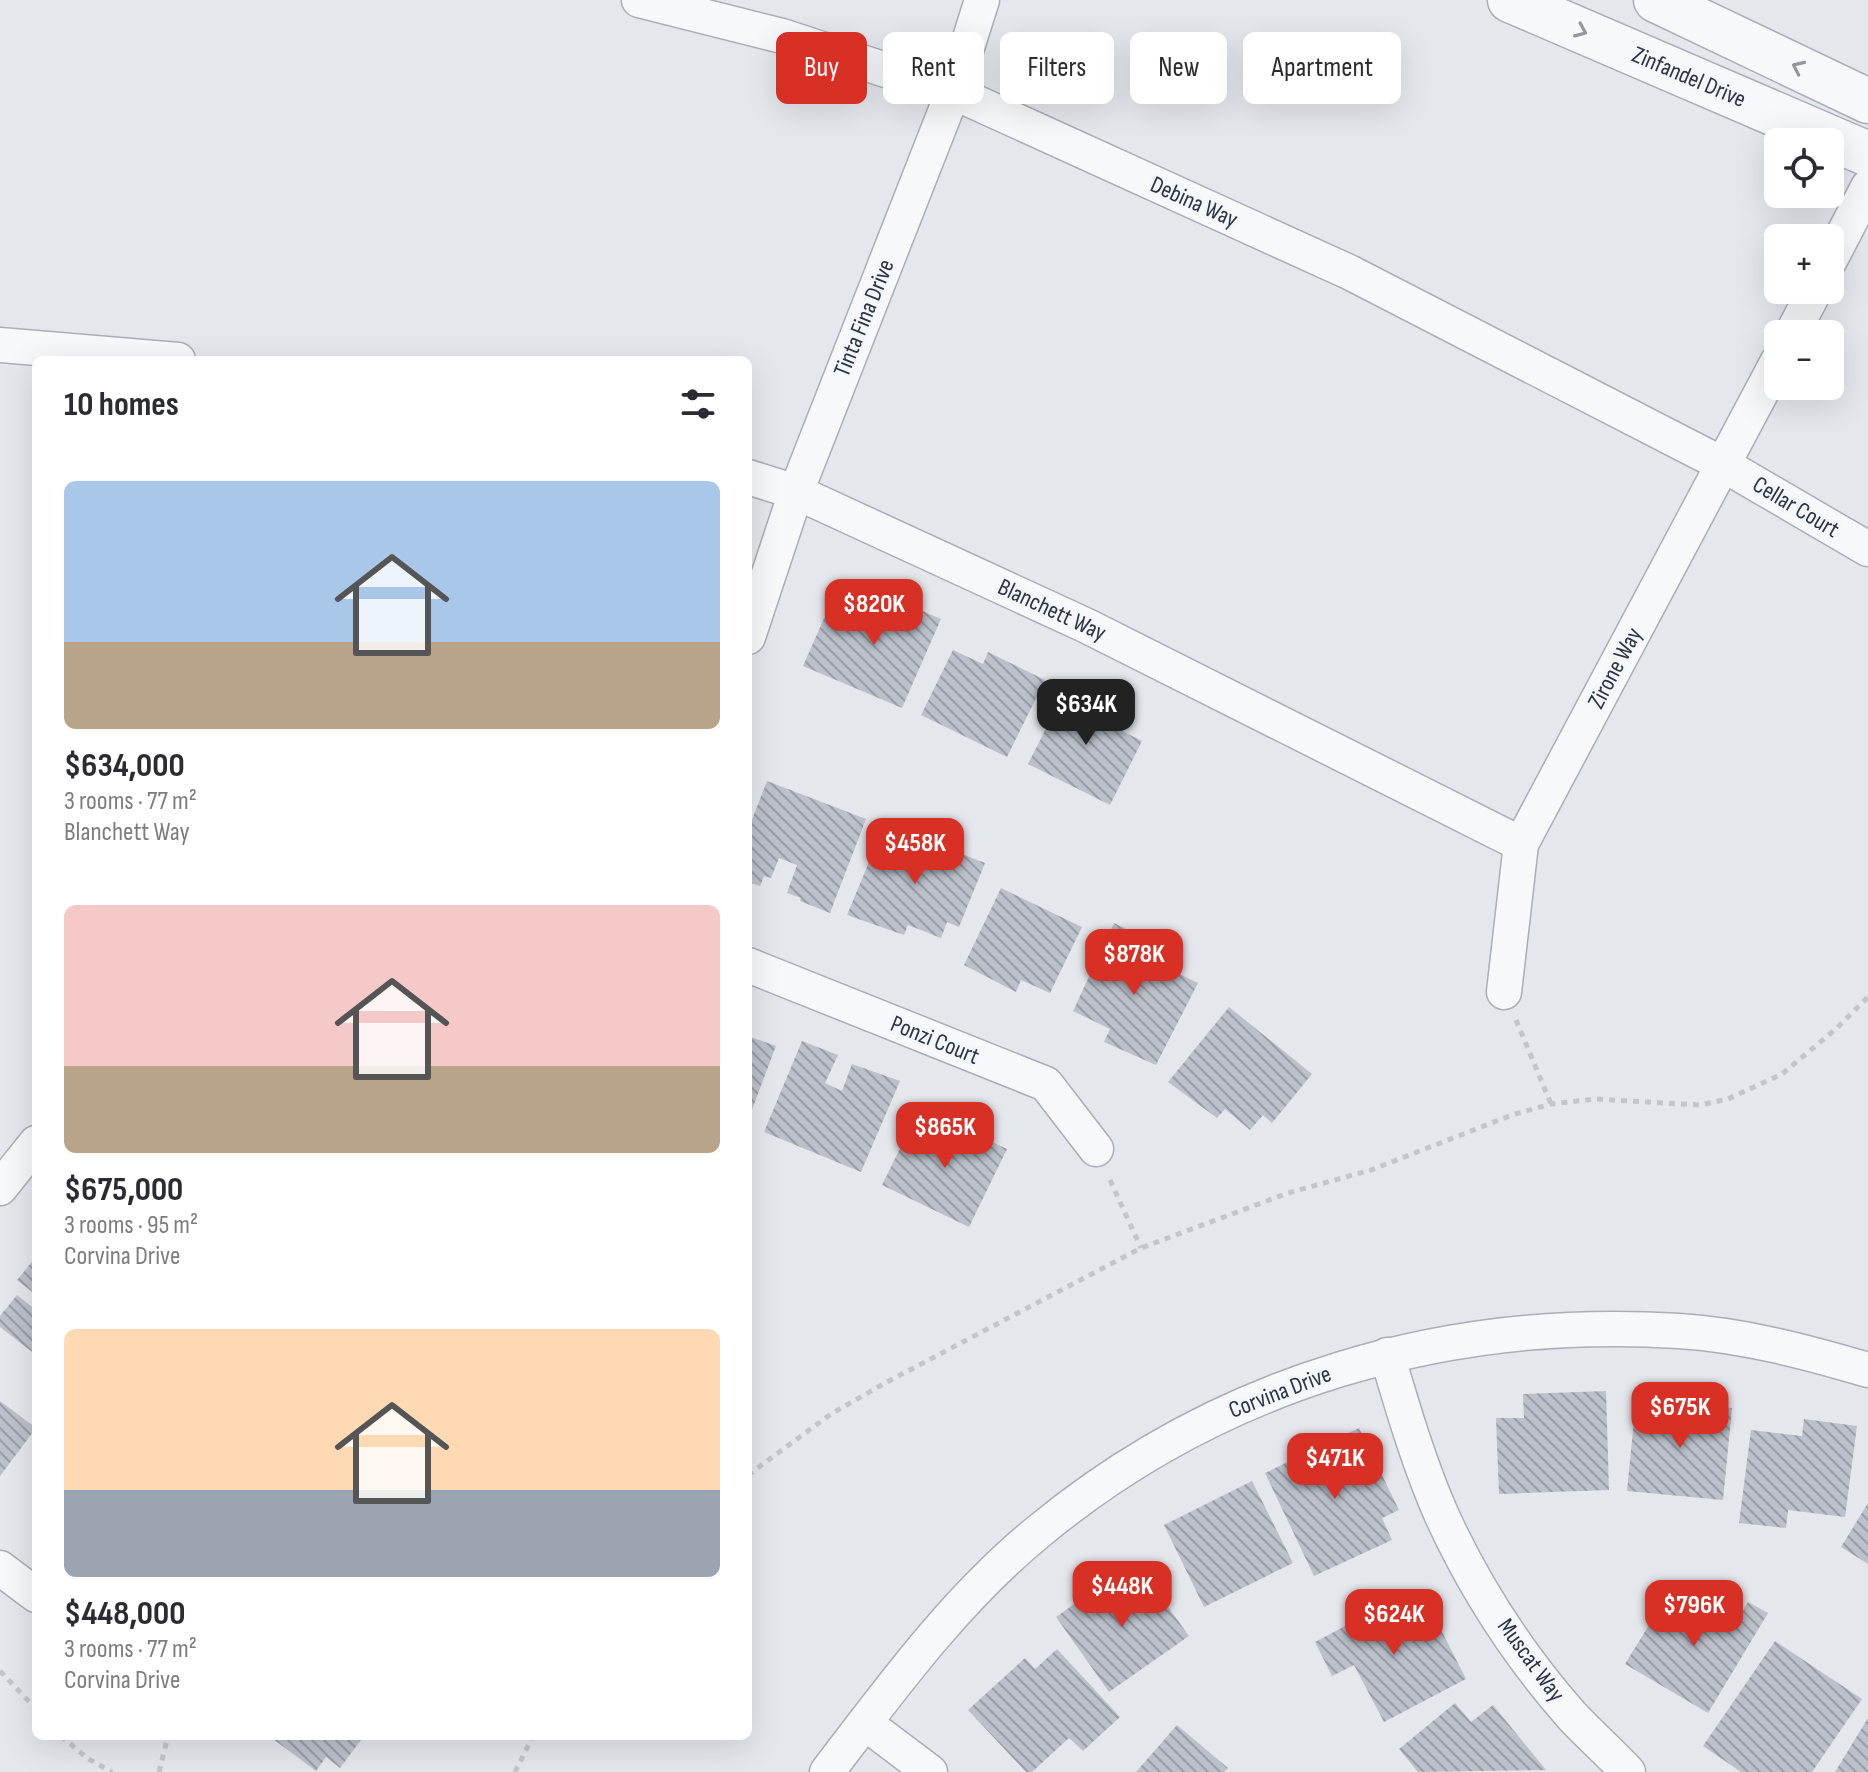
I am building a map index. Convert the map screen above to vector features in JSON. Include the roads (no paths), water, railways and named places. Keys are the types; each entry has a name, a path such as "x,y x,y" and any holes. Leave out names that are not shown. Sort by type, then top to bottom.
{"street":[{"name":"Debina Way","path":"639,0 782,36 883,69"},
{"name":"Tinta Fina Drive","path":"972,32 982,0"},
{"name":"Zinfandel Drive","path":"1510,0 1868,154"},
{"path":"1656,0 1868,101"},
{"name":"Tinta Fina Drive","path":"752,625 796,492 948,104"},
{"name":"Debina Way","path":"979,104 1349,272 1724,465"},
{"path":"1844,233 1868,187"},
{"path":"0,345 131,356"},
{"name":"Zirone Way","path":"1504,992 1521,844 1764,388"},
{"name":"Cellar Court","path":"1724,465 1868,549"},
{"name":"Blanchett Way","path":"752,478 796,492 1087,626 1521,844"},
{"name":"Ponzi Court","path":"752,967 1046,1084 1096,1149"},
{"path":"0,1188 32,1148"},
{"name":"Corvina Drive","path":"827,1772 922,1648 966,1599 1038,1532 1117,1473 1202,1424 1262,1396 1324,1373 1387,1355 1498,1335 1582,1328 1681,1331 1746,1340 1811,1353 1868,1370"},
{"name":"Muscat Way","path":"1387,1355 1412,1439 1432,1491 1482,1591 1520,1650 1572,1716 1628,1772"},
{"path":"0,1568 32,1592"},
{"path":"865,1723 930,1772"}]}
